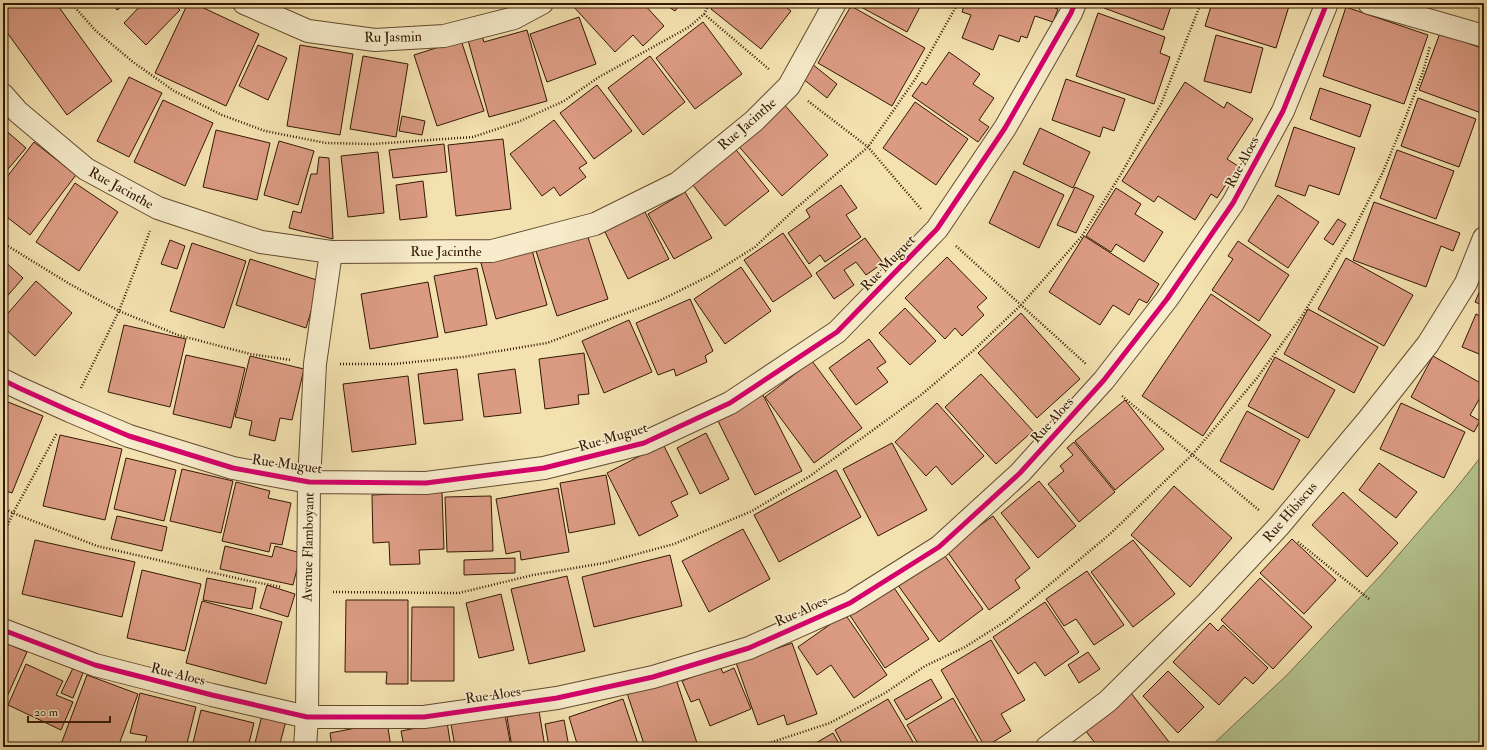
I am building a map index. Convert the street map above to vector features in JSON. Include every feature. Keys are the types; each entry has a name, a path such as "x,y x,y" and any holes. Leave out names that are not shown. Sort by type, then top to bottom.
{"street":[{"name":"Ru Jasmin","path":"244,3 308,31 374,40 444,36 514,18 542,3"},
{"name":"Rue Jacinthe","path":"3,95 18,112 86,169 158,208 261,242 331,252 492,251 595,224 678,182 754,121 789,86 835,3"},
{"name":"Rue Muguet","path":"3,380 129,436 233,468 309,482 426,483 544,468 644,443 730,403 837,332 937,229 1005,128 1071,13 1075,3"},
{"name":"Rue Aloes","path":"3,630 95,665 212,695 307,717 424,717 557,698 653,677 749,648 850,603 939,547 1020,473 1104,380 1166,299 1233,203 1283,111 1327,3"},
{"path":"1369,3 1484,36"},
{"name":"Rue Hibiscus","path":"1047,747 1108,701 1206,604 1279,526 1368,420 1428,344 1466,283 1484,238"},
{"name":"Avenue Flamboyant","path":"305,747 307,717 309,482 315,364 331,252"}],"path":[{"path":"71,3 96,31 133,62 174,91 222,115 265,131 326,143 373,144 473,137 518,122 564,101 599,77 690,27 704,14 710,3"},
{"path":"704,14 789,86 868,147 937,229 1104,380 1192,455 1369,599"},
{"path":"757,747 830,723 885,693 925,666 966,648 1000,624 1110,534 1192,455 1256,378 1302,316 1351,235 1383,172 1403,124 1423,72 1437,23"},
{"path":"3,536 13,513 70,411 120,311 158,208"}],"green space":[{"path":"1484,453 1484,747 1210,747 1287,675 1381,575 1453,492"}],"building":[{"path":"16,3 56,3 112,81 67,115 3,27 3,12"},
{"path":"112,3 127,3 117,10"},
{"path":"143,3 173,3 180,10 146,45 124,23"},
{"path":"188,3 193,3 259,34 226,106 155,73"},
{"path":"365,3 394,3 365,6"},
{"path":"575,3 643,3 664,26 643,46 633,35 615,52 572,5"},
{"path":"663,3 681,3 675,11"},
{"path":"715,3 781,3 791,11 761,49 711,9"},
{"path":"863,3 922,3 907,32 861,7"},
{"path":"965,3 1042,3 1058,9 1053,22 1035,16 1027,38 1021,36 1019,42 999,35 993,50 962,38 971,15 962,12"},
{"path":"1106,3 1172,3 1163,30 1104,8"},
{"path":"1212,3 1290,3 1276,48 1205,26"},
{"path":"851,6 925,48 892,106 818,63"},
{"path":"1346,7 1428,35 1404,104 1323,76"},
{"path":"1098,13 1165,37 1160,53 1170,57 1154,104 1076,76"},
{"path":"579,17 596,64 547,82 530,34"},
{"path":"703,22 742,74 695,109 656,58"},
{"path":"527,30 547,101 489,117 468,40 482,36 484,42"},
{"path":"1440,33 1484,49 1484,114 1419,90"},
{"path":"1216,35 1263,48 1251,93 1204,81"},
{"path":"461,40 484,111 437,126 414,55"},
{"path":"258,45 287,58 268,100 239,86"},
{"path":"300,45 353,54 340,135 287,126"},
{"path":"949,52 980,74 973,84 994,98 979,120 989,127 978,142 912,96 922,82 926,85"},
{"path":"363,56 408,64 396,137 350,129"},
{"path":"650,56 685,102 643,135 608,88"},
{"path":"812,64 837,84 827,98 802,78"},
{"path":"129,77 162,93 129,157 97,141"},
{"path":"1066,79 1125,99 1114,131 1103,127 1100,137 1052,120"},
{"path":"1185,82 1224,108 1227,102 1253,119 1227,159 1238,166 1217,198 1211,194 1195,220 1158,196 1154,202 1122,181"},
{"path":"597,85 632,131 594,159 560,113"},
{"path":"1320,88 1371,105 1360,137 1310,119"},
{"path":"1418,98 1476,119 1459,167 1401,146"},
{"path":"163,100 213,123 185,186 134,162"},
{"path":"782,102 828,155 782,196 735,142"},
{"path":"915,102 968,139 936,185 883,148"},
{"path":"402,116 425,121 422,135 399,131"},
{"path":"554,120 587,163 579,168 586,177 560,196 554,187 542,196 510,154"},
{"path":"1294,127 1355,148 1339,195 1309,185 1305,196 1275,186"},
{"path":"3,128 26,148 3,175"},
{"path":"1040,128 1090,152 1073,188 1023,164"},
{"path":"216,130 270,143 257,200 203,187"},
{"path":"503,139 511,209 456,216 448,145"},
{"path":"279,141 314,151 298,205 264,195"},
{"path":"34,142 76,175 30,235 3,214 3,182"},
{"path":"444,144 447,172 393,178 389,150"},
{"path":"733,146 769,191 725,226 689,180"},
{"path":"1397,150 1454,171 1436,219 1380,198"},
{"path":"378,152 384,213 348,217 341,156"},
{"path":"319,157 329,158 333,239 289,228 293,211 301,213 311,174 317,174"},
{"path":"1014,171 1064,195 1039,248 989,223"},
{"path":"423,181 427,217 400,220 396,185"},
{"path":"75,183 118,212 79,271 36,242"},
{"path":"841,185 857,208 846,215 861,237 825,262 820,255 809,264 788,233 810,217 806,210"},
{"path":"1075,187 1094,196 1076,233 1057,225"},
{"path":"1116,188 1141,204 1135,214 1163,232 1144,262 1116,244 1111,252 1086,236"},
{"path":"685,192 712,238 674,259 648,214"},
{"path":"1278,195 1319,222 1288,268 1248,241"},
{"path":"1374,202 1460,233 1453,251 1441,246 1426,287 1353,260"},
{"path":"644,210 669,259 628,279 604,230"},
{"path":"1338,219 1346,224 1333,245 1324,239"},
{"path":"586,231 608,299 557,316 535,248"},
{"path":"783,233 812,276 773,302 744,260"},
{"path":"1084,236 1159,284 1147,303 1139,299 1129,315 1113,305 1100,325 1049,292"},
{"path":"865,238 883,263 866,275 856,262 844,270 854,285 834,299 816,273"},
{"path":"170,240 185,246 177,269 161,264"},
{"path":"1238,241 1289,275 1259,321 1212,290 1233,259 1228,256"},
{"path":"192,243 246,261 224,328 170,311"},
{"path":"532,250 547,305 496,319 481,263"},
{"path":"947,257 987,298 977,307 984,315 962,336 955,328 945,339 905,298"},
{"path":"1346,258 1413,295 1384,346 1318,309"},
{"path":"250,259 320,281 306,328 236,305"},
{"path":"3,260 23,278 3,301"},
{"path":"741,267 771,311 725,344 694,299"},
{"path":"477,268 487,325 445,333 434,276"},
{"path":"36,281 72,313 35,356 3,327 3,319"},
{"path":"1484,281 1484,306 1475,302"},
{"path":"428,282 438,337 370,349 361,294"},
{"path":"1211,294 1271,335 1203,436 1142,396"},
{"path":"690,299 713,351 705,356 707,362 676,376 674,369 658,375 636,323"},
{"path":"905,308 936,341 910,365 879,333"},
{"path":"1308,309 1378,347 1354,393 1284,354"},
{"path":"1021,313 1080,379 1037,418 978,353"},
{"path":"1476,314 1484,318 1484,356 1462,347"},
{"path":"629,320 652,372 604,393 582,341"},
{"path":"124,325 186,339 170,407 108,392"},
{"path":"869,339 886,362 877,368 888,382 856,405 829,368"},
{"path":"584,353 589,394 578,395 579,404 545,409 539,359"},
{"path":"186,355 245,368 231,428 173,414"},
{"path":"250,356 304,369 292,420 280,418 275,441 249,435 252,421 235,417"},
{"path":"1433,356 1484,385 1484,391 1470,415 1480,421 1474,432 1411,397"},
{"path":"1275,357 1335,390 1308,438 1248,406"},
{"path":"812,361 862,428 814,463 765,397"},
{"path":"457,369 463,420 424,424 418,374"},
{"path":"515,369 521,413 484,417 478,374"},
{"path":"981,374 1033,431 996,464 945,407"},
{"path":"408,376 416,444 352,452 343,384"},
{"path":"763,395 802,471 755,495 717,419"},
{"path":"3,400 43,416 12,493 3,490"},
{"path":"1125,400 1164,449 1115,490 1075,441"},
{"path":"937,403 984,456 952,485 936,466 926,476 895,442"},
{"path":"1401,403 1465,432 1444,478 1380,449"},
{"path":"1247,411 1300,440 1273,490 1220,461"},
{"path":"706,433 729,479 700,494 677,448"},
{"path":"60,435 122,449 105,520 43,506"},
{"path":"1074,442 1115,492 1079,522 1048,484 1064,471 1060,466 1073,455 1067,448"},
{"path":"892,443 927,510 878,536 843,469"},
{"path":"663,444 688,494 671,502 678,516 639,536 607,473"},
{"path":"126,458 176,470 164,521 114,509"},
{"path":"1379,463 1417,492 1396,518 1359,490"},
{"path":"182,469 233,481 221,533 170,521"},
{"path":"836,470 861,517 779,562 754,515"},
{"path":"606,475 615,524 569,533 560,483"},
{"path":"1039,481 1076,526 1038,558 1001,513"},
{"path":"236,482 270,491 268,498 291,503 282,545 271,543 269,552 222,541"},
{"path":"1174,486 1232,538 1190,587 1131,535"},
{"path":"558,488 569,552 521,560 520,551 506,554 496,499"},
{"path":"442,492 444,549 419,550 420,564 390,565 389,542 373,543 372,495"},
{"path":"1343,492 1398,543 1367,577 1312,525"},
{"path":"491,496 493,551 447,552 445,497"},
{"path":"117,516 167,527 162,551 111,539"},
{"path":"993,516 1030,568 1015,580 1020,588 989,610 946,550"},
{"path":"743,529 770,579 709,612 682,561"},
{"path":"1292,539 1336,580 1304,614 1260,573"},
{"path":"35,540 135,562 122,617 22,594"},
{"path":"1133,540 1175,594 1133,627 1091,572"},
{"path":"225,546 272,557 275,546 301,553 293,585 220,569"},
{"path":"940,549 983,609 939,642 895,581"},
{"path":"670,555 682,606 594,627 582,577"},
{"path":"515,558 515,573 464,575 464,560"},
{"path":"142,570 201,584 185,651 127,638"},
{"path":"1087,571 1124,625 1094,645 1076,619 1064,626 1046,599"},
{"path":"567,576 585,651 529,664 511,589"},
{"path":"207,578 256,588 252,609 203,600"},
{"path":"1260,578 1312,627 1273,669 1221,620"},
{"path":"890,582 929,639 885,668 847,611"},
{"path":"267,585 295,594 288,617 260,608"},
{"path":"501,594 514,650 479,658 466,603"},
{"path":"346,600 408,600 408,684 386,684 387,672 345,672"},
{"path":"202,601 282,622 266,684 186,663"},
{"path":"1045,602 1079,652 1045,676 1035,662 1018,674 993,637"},
{"path":"412,607 454,607 454,681 411,681"},
{"path":"845,614 887,675 854,698 831,665 817,675 798,647"},
{"path":"1210,623 1218,631 1223,625 1268,668 1253,684 1245,677 1219,705 1173,662"},
{"path":"991,640 1025,700 1001,714 1011,731 985,747 941,670"},
{"path":"3,642 27,652 3,706"},
{"path":"792,643 817,714 787,725 784,715 758,725 734,657 747,659"},
{"path":"1088,652 1100,669 1079,683 1068,665"},
{"path":"26,664 63,681 56,695 73,702 61,730 8,705"},
{"path":"720,666 723,673 734,668 751,709 710,726 699,699 691,702 682,681"},
{"path":"73,668 83,673 73,698 61,693"},
{"path":"1168,671 1204,707 1178,733 1143,696"},
{"path":"87,675 138,694 118,747 60,747"},
{"path":"675,676 698,746 645,747 627,693"},
{"path":"931,679 942,698 906,720 894,700"},
{"path":"140,693 196,707 186,747 144,747 147,736 130,733"},
{"path":"1131,693 1173,747 1098,747 1085,730"},
{"path":"953,698 981,747 920,747 907,725"},
{"path":"623,699 639,747 578,747 569,717"},
{"path":"888,699 916,747 844,747 835,730"},
{"path":"201,710 254,723 248,747 192,747"},
{"path":"539,711 545,747 512,747 507,717"},
{"path":"262,715 286,721 279,747 254,747"},
{"path":"505,715 511,747 455,747 451,724"},
{"path":"564,720 569,747 549,747 545,724"},
{"path":"387,722 391,747 332,747 330,733"},
{"path":"447,722 451,747 404,747 401,731"},
{"path":"833,733 841,747 809,747"},
{"path":"1091,742 1093,747 1078,747"}],"cycle path":[{"path":"3,380 129,436 233,468 309,482 426,483 544,468 644,443 730,403 837,332 937,229 1005,128 1071,13 1075,3"},
{"path":"3,630 95,665 212,695 307,717 424,717 557,698 653,677 749,648 850,603 939,547 1020,473 1104,380 1167,299 1233,203 1283,111 1327,3"}]}
